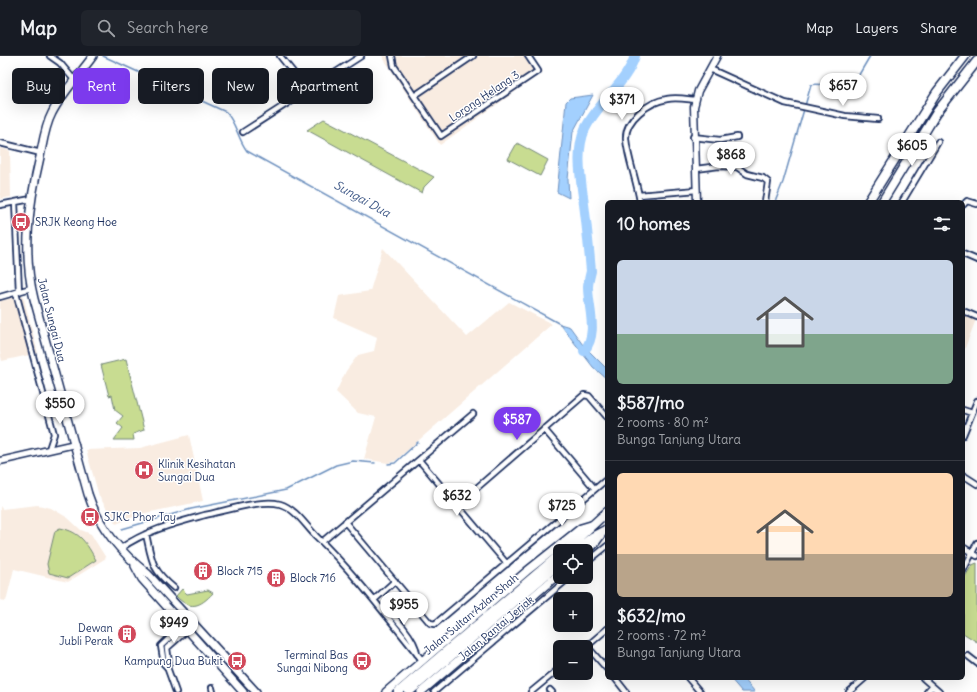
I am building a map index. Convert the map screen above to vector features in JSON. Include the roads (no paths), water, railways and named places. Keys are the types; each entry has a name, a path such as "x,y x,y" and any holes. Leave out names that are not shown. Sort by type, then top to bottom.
{"highway":[{"path":"869,200 929,103 944,81 965,56"},
{"path":"883,200 937,112 977,61"},
{"name":"Jalan Sultan Azlan Shah","path":"573,544 586,533 591,525 605,514"},
{"path":"584,544 592,537 605,530"},
{"name":"Jalan Sultan Azlan Shah","path":"409,692 531,583 553,561"},
{"name":"Jalan Sultan Azlan Shah","path":"398,692 531,583 553,568"}],"main road":[{"name":"Jalan Sungai Dua","path":"85,68 94,56"},
{"name":"Jalan Sungai Dua","path":"73,84 52,113 40,153 32,199 28,237 31,288 90,502 107,531 133,562 148,574 256,692"},
{"name":"Jalan Sultan Azlan Shah","path":"386,692 539,561 581,528 591,525"},
{"path":"593,545 605,531"},
{"name":"Jalan Sungai Dua","path":"133,562 142,578 243,692"},
{"path":"421,692 553,579"}],"street":[{"path":"50,56 60,63 73,79"},
{"path":"280,56 290,68"},
{"path":"244,132 361,56"},
{"path":"392,56 394,66 414,96 473,56"},
{"name":"Lorong Helang 3","path":"414,96 441,136 538,71 528,56"},
{"path":"697,200 693,137 695,100 717,56"},
{"path":"710,70 785,103 845,116 878,119"},
{"path":"640,200 626,139 628,127 635,116 647,107 666,99 695,100"},
{"path":"693,137 720,140 737,137"},
{"path":"903,200 938,142"},
{"path":"0,143 40,153"},
{"path":"696,169 719,166 737,167 754,177 764,178 768,182 765,200"},
{"path":"639,195 697,190"},
{"path":"0,205 32,199"},
{"path":"965,203 967,201 977,204"},
{"path":"15,202 18,292 54,437 49,449"},
{"path":"965,255 977,260"},
{"path":"0,297 31,288"},
{"path":"965,312 977,317"},
{"path":"457,505 585,394 589,396 605,415"},
{"path":"965,430 977,401"},
{"path":"965,411 972,413"},
{"path":"323,541 473,414"},
{"path":"544,429 595,489"},
{"path":"0,461 74,444"},
{"path":"420,460 507,564"},
{"path":"965,476 977,484"},
{"path":"346,522 430,623 435,624 605,481"},
{"path":"121,548 164,526 221,512 272,504 285,506 296,514 323,541 381,608 422,660"},
{"path":"146,534 156,571 174,588"},
{"path":"965,568 975,554 977,543"},
{"path":"593,557 605,548"},
{"path":"965,548 975,554"},
{"path":"374,600 395,581"},
{"name":"Jalan Pantai Jerjak","path":"434,692 562,584"},
{"path":"176,692 168,667 169,663 167,648 191,622"},
{"path":"593,641 605,632"},
{"path":"593,653 605,667"},
{"path":"968,656 977,663"},
{"path":"531,692 553,674"},
{"path":"617,680 626,692"},
{"path":"690,680 700,692"},
{"path":"849,692 863,680"},
{"path":"925,680 939,692"},
{"path":"927,692 932,686"}],"water":[{"path":"593,95 573,132 568,179 569,198 557,192 566,102 570,98"},
{"path":"560,324 570,327 583,345 605,367 605,377 593,367"},
{"path":"732,680 745,680 755,692 742,692"}],"waterway":[{"name":"Sungai Dua","path":"103,56 226,112 247,151 560,324"},
{"path":"584,351 591,337 592,320 588,295 591,271 580,176 580,147 585,129 591,119 619,84 631,66 635,56"},
{"path":"776,200 783,182 811,85 816,84 846,91 850,90 870,56"},
{"path":"388,464 395,463 418,442"},
{"path":"122,529 191,509 286,490 336,465 353,461 375,463"}],"place":[{"name":"SRJK Keong Hoe","path":"21,222"},
{"name":"Klinik Kesihatan Sungai Dua","path":"144,470"},
{"name":"SJKC Phor Tay","path":"90,517"},
{"name":"Block 715","path":"203,571"},
{"name":"Block 716","path":"276,578"},
{"name":"Dewan Jubli Perak","path":"127,634"},
{"name":"Kampung Dua Bukit","path":"237,661"},
{"name":"Terminal Bas Sungai Nibong","path":"362,661"}]}
